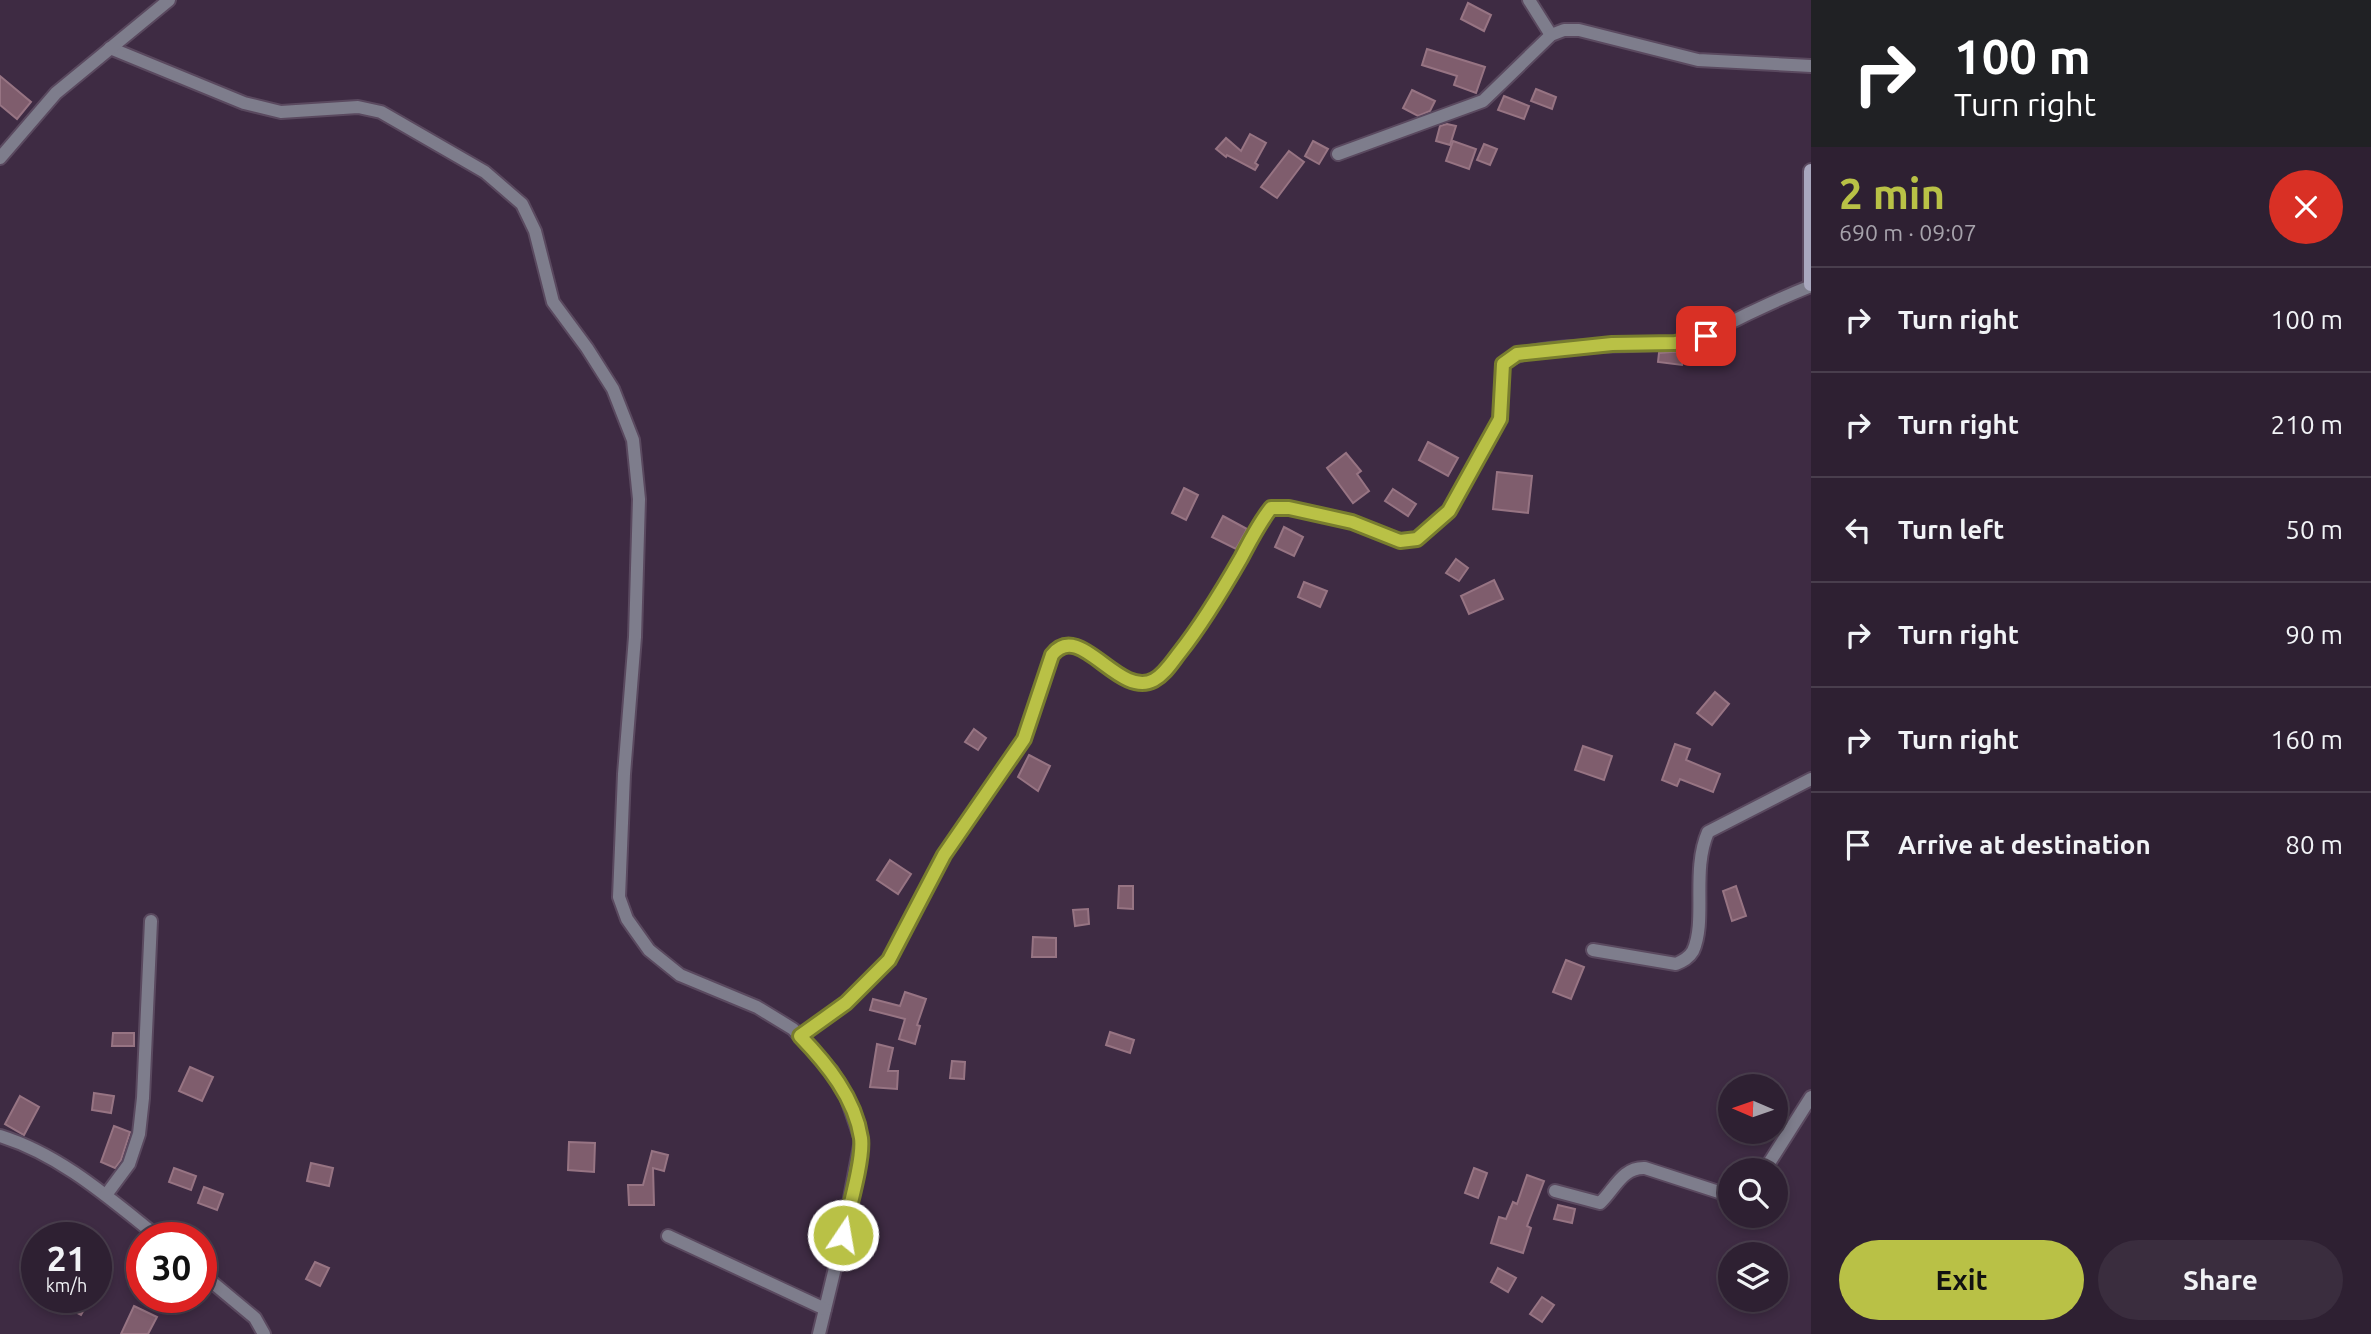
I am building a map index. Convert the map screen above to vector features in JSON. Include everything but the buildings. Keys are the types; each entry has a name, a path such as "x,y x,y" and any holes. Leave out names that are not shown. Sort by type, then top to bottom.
{"street":[{"path":"0,158 56,93 169,0"},
{"path":"1529,0 1551,35"},
{"path":"1338,154 1483,101 1551,35 1564,30 1578,30 1698,60 1811,66"},
{"path":"110,48 256,106 281,112 358,107 381,112 485,172 522,204 535,231 552,302 587,348 613,389 633,440 639,499 635,637 624,774 619,897 627,919 649,950 680,975 757,1007 800,1036 832,1071 846,1096 861,1140 819,1334"},
{"path":"800,1036 846,1003 889,960 944,855 1024,739 1052,655 1057,648 1071,644 1081,648 1126,679 1140,683 1152,681 1163,674 1204,621 1271,508 1289,508 1352,522 1400,541 1417,539 1449,511 1500,419 1503,364 1517,354 1612,344 1675,343 1706,336 1811,285 1811,171"},
{"path":"1593,950 1676,964 1686,960 1693,951 1697,929 1699,864 1708,832 1811,779"},
{"path":"106,1195 129,1164 139,1133 144,1098 151,920"},
{"path":"1772,1158 1811,1097"},
{"path":"0,1136 27,1144 68,1167 139,1222"},
{"path":"1555,1191 1600,1203 1625,1174 1635,1168 1644,1168 1718,1192"},
{"path":"668,1237 825,1309"},
{"path":"217,1286 255,1318 264,1334"}],"route":[{"path":"843,1235 861,1140 846,1096 832,1071 800,1036 846,1003 871,981 889,960 944,855 1024,739 1052,655 1057,648 1071,644 1126,679 1140,683 1152,681 1163,674 1204,621 1271,508 1279,506 1352,522 1400,541 1417,539 1430,530 1449,511 1500,419 1503,364 1517,354 1612,344 1675,343 1706,336"}]}
